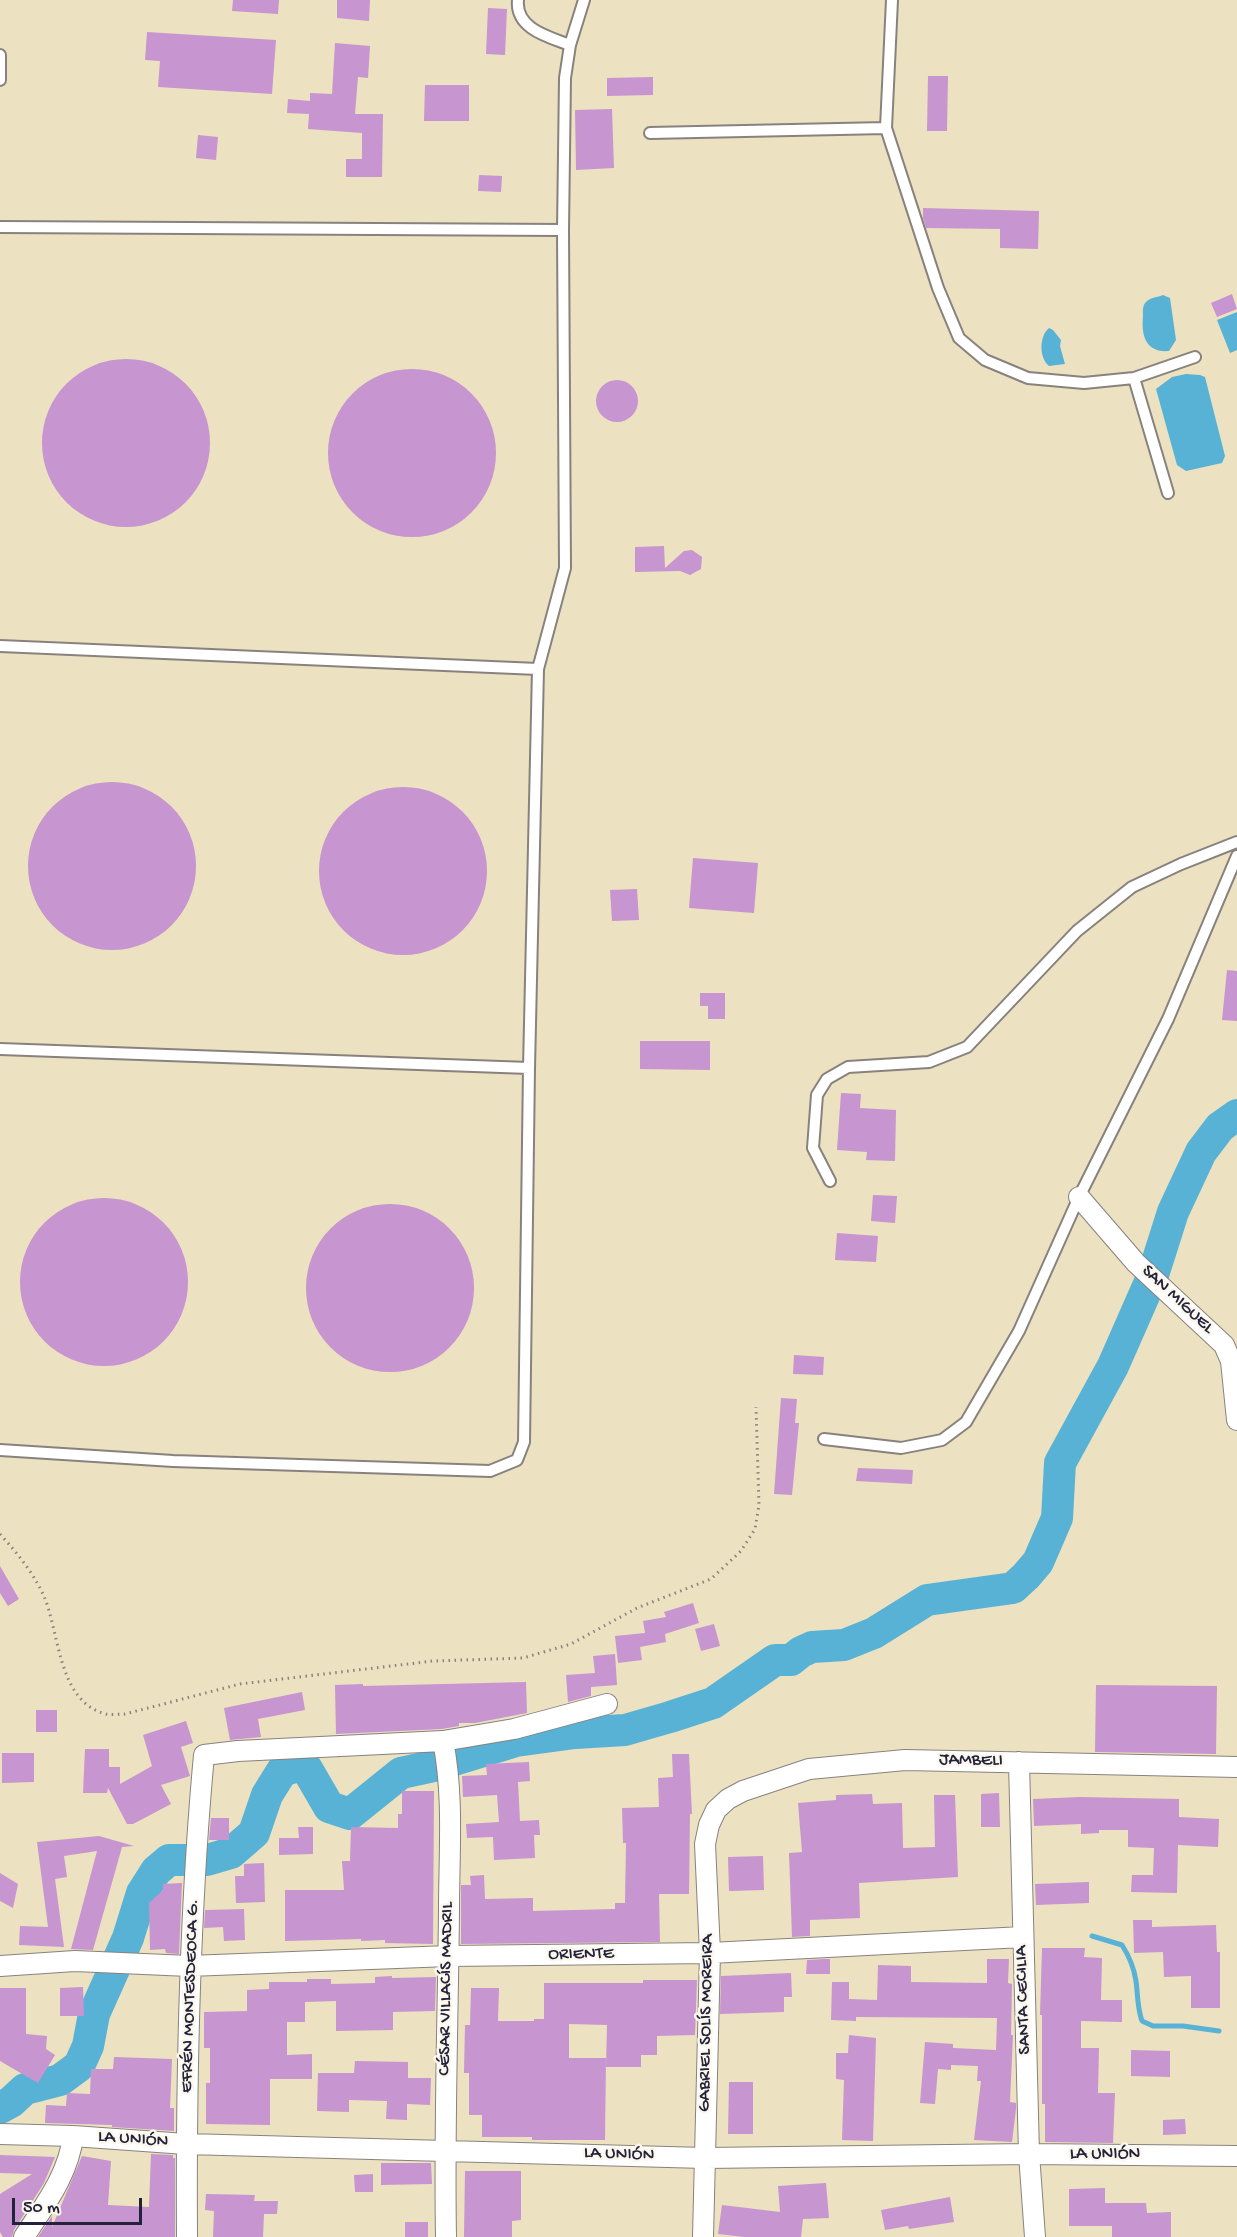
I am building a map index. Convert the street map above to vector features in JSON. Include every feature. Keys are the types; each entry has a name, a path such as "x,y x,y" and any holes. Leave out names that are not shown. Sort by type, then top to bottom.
{"street":[{"name":"SAN MIGUEL","path":"1079,1197 1136,1263 1224,1345 1231,1361 1237,1420"},
{"path":"444,1747 607,1704"},
{"name":"EFRÉN MONTESDEOCA G.","path":"187,2237 189,1966 196,1874 195,1851 204,1755 238,1751 444,1747"},
{"name":"CÉSAR VILLACÍS MADRIL","path":"444,1747 449,1775 446,2237"},
{"name":"JAMBELI","path":"716,1810 728,1799 743,1791 809,1769 905,1760 1237,1767"},
{"name":"SANTA CECILIA","path":"1019,1762 1029,2154 1035,2237"},
{"name":"GABRIEL SOLÍS MOREIRA","path":"703,2237 710,1953 705,1844 709,1825 716,1810"},
{"name":"ORIENTE","path":"0,1966 75,1961 189,1966 449,1956 710,1953 1023,1937"},
{"name":"LA UNIÓN","path":"1,2134 73,2136 186,2144 445,2149 705,2158 1029,2154 1237,2156"},
{"path":"24,2237 69,2160 73,2136"}],"lane":[{"path":"518,0 524,21 537,33 570,45"},
{"path":"0,1450 173,1461 490,1471 517,1460 524,1442 538,669 565,568 563,230 565,78 570,45 584,0"},
{"path":"892,0 886,128 938,288 959,338 985,360 1028,378 1084,383 1134,378 1195,357"},
{"path":"0,55 0,80"},
{"path":"650,133 886,128"},
{"path":"0,227 563,230"},
{"path":"1134,378 1168,493"},
{"path":"0,646 538,669"},
{"path":"830,1181 813,1148 818,1095 827,1079 848,1067 929,1062 967,1047 1077,931 1132,887 1237,842"},
{"path":"824,1439 901,1448 942,1440 966,1422 1019,1331 1079,1197 1168,1019 1237,856"},
{"path":"0,1049 529,1068"}],"path":[{"path":"0,1534 22,1559 43,1595 69,1684 84,1703 106,1714 125,1714 240,1684 433,1661 523,1658 571,1644 637,1608 711,1579 741,1551 755,1528 759,1505 756,1407"}],"water":[{"path":"1163,295 1170,298 1176,340 1169,351 1161,351 1150,346 1143,330 1145,304"},
{"path":"1237,312 1237,350 1230,353 1217,320"},
{"path":"1049,328 1061,340 1060,346 1065,364 1049,366 1043,358 1043,336"},
{"path":"1186,374 1205,377 1225,456 1222,463 1186,471 1177,465 1156,389 1172,377"}],"building":[{"path":"233,0 279,0 278,14 232,11"},
{"path":"337,0 370,0 369,21 337,18"},
{"path":"488,8 507,9 505,55 486,54"},
{"path":"147,32 276,40 272,94 158,87 160,61 145,60"},
{"path":"335,43 370,46 368,78 358,77 355,114 383,114 382,177 346,177 346,159 362,159 362,133 308,129 309,114 287,113 288,99 310,101 310,93 332,94"},
{"path":"928,76 948,76 947,131 927,131"},
{"path":"653,77 653,95 607,96 607,78"},
{"path":"425,85 469,85 469,121 424,121"},
{"path":"612,109 614,168 576,170 575,110"},
{"path":"198,135 218,137 216,160 196,158"},
{"path":"479,175 502,176 501,192 478,191"},
{"path":"923,208 1039,211 1038,249 1000,248 1000,229 926,228"},
{"path":"1232,294 1237,309 1217,317 1211,303"},
{"path":"126,359 142,360 158,365 186,383 204,411 209,427 209,459 204,475 186,503 158,521 142,526 126,527 110,526 94,521 66,503 48,475 43,459 42,443 43,427 48,411 66,383 94,365 110,360"},
{"path":"412,369 428,370 444,375 472,393 490,421 495,437 495,469 490,485 472,513 444,531 428,536 412,537 396,536 380,531 352,513 334,485 329,469 328,453 329,437 334,421 352,393 380,375 396,370"},
{"path":"617,380 625,381 632,386 637,393 637,409 632,416 625,421 617,422 609,421 602,416 597,409 596,401 597,393 602,386 609,381"},
{"path":"664,546 665,568 684,551 692,550 702,557 701,569 690,575 680,571 635,572 635,547"},
{"path":"112,782 128,783 144,788 172,806 190,834 195,850 195,882 190,898 172,926 144,944 128,949 112,950 96,949 80,944 52,926 34,898 29,882 28,866 29,850 34,834 52,806 80,788 96,783"},
{"path":"403,787 419,788 435,793 463,811 481,839 486,855 486,887 481,903 463,931 435,949 419,954 403,955 387,954 371,949 343,931 325,903 320,887 319,871 320,855 325,839 343,811 371,793 387,788"},
{"path":"693,858 758,863 754,913 689,908"},
{"path":"637,889 639,920 612,921 610,890"},
{"path":"1227,970 1237,971 1237,1021 1222,1020"},
{"path":"700,993 725,993 725,1019 708,1019 708,1006 700,1006"},
{"path":"640,1041 710,1041 710,1070 640,1069"},
{"path":"841,1093 861,1094 860,1108 896,1110 895,1161 866,1160 867,1152 837,1150"},
{"path":"873,1195 897,1196 895,1223 871,1221"},
{"path":"104,1198 120,1199 136,1204 164,1222 182,1250 187,1266 187,1298 182,1314 164,1342 136,1360 120,1365 104,1366 88,1365 72,1360 44,1342 26,1314 21,1298 20,1282 21,1266 26,1250 44,1222 72,1204 88,1199"},
{"path":"390,1204 406,1205 422,1210 450,1228 468,1256 473,1272 473,1304 468,1320 450,1348 422,1366 406,1371 390,1372 374,1371 358,1366 330,1348 312,1320 307,1304 306,1288 307,1272 312,1256 330,1228 358,1210 374,1205"},
{"path":"837,1233 878,1236 876,1262 835,1260"},
{"path":"794,1355 824,1357 823,1375 793,1374"},
{"path":"781,1398 797,1399 795,1423 799,1423 792,1495 774,1494"},
{"path":"858,1468 913,1470 912,1484 856,1481"},
{"path":"0,1566 19,1599 8,1606 0,1593"},
{"path":"693,1603 699,1623 665,1634 666,1642 640,1647 642,1660 618,1663 615,1636 645,1633 643,1621 666,1617 664,1612"},
{"path":"714,1624 720,1646 701,1651 695,1629"},
{"path":"615,1654 617,1685 591,1687 591,1696 568,1702 566,1675 595,1673 593,1656"},
{"path":"526,1682 527,1713 475,1723 459,1723 459,1726 442,1729 336,1734 335,1685"},
{"path":"1096,1685 1217,1686 1216,1754 1095,1752"},
{"path":"302,1692 305,1710 258,1719 261,1737 230,1740 224,1708"},
{"path":"36,1710 57,1710 57,1732 36,1732"},
{"path":"186,1721 193,1743 181,1747 190,1776 161,1785 171,1804 133,1824 127,1824 108,1788 107,1793 83,1793 85,1749 109,1749 109,1767 120,1767 120,1784 152,1766 143,1735"},
{"path":"2,1753 34,1753 34,1782 2,1783"},
{"path":"672,1754 689,1754 692,1814 690,1814 689,1894 659,1894 660,1942 461,1944 461,1885 471,1885 470,1876 484,1875 485,1899 533,1898 533,1911 615,1909 615,1903 625,1903 626,1843 623,1843 622,1808 659,1807 658,1778 673,1777"},
{"path":"529,1762 530,1781 518,1782 520,1821 539,1820 540,1835 534,1835 535,1858 494,1860 493,1837 467,1838 466,1824 499,1822 497,1795 463,1797 462,1776 487,1775 486,1764"},
{"path":"402,1791 434,1791 433,1944 385,1943 385,1940 361,1941 361,1939 285,1941 285,1890 344,1890 342,1861 350,1861 351,1827 398,1828 398,1814 402,1814"},
{"path":"999,1793 1000,1827 981,1827 981,1794"},
{"path":"872,1794 873,1804 902,1803 903,1848 935,1847 934,1795 955,1795 958,1877 859,1883 860,1918 810,1920 810,1936 792,1937 789,1853 802,1852 798,1803 836,1800 836,1795"},
{"path":"1080,1797 1179,1799 1179,1817 1219,1819 1218,1847 1178,1845 1177,1893 1131,1892 1132,1875 1153,1875 1154,1848 1128,1847 1128,1830 1099,1830 1099,1833 1081,1834 1081,1824 1034,1826 1033,1799"},
{"path":"211,1818 229,1818 229,1840 209,1840"},
{"path":"298,1827 313,1827 313,1854 279,1855 279,1838 299,1838"},
{"path":"99,1836 134,1846 122,1847 93,1950 71,1949 97,1851 64,1856 67,1877 55,1879 64,1947 19,1945 20,1926 48,1927 37,1842"},
{"path":"763,1856 764,1890 729,1891 728,1857"},
{"path":"264,1863 265,1902 236,1903 235,1876 244,1876 244,1864"},
{"path":"0,1873 18,1884 13,1908 0,1901"},
{"path":"1089,1882 1089,1903 1036,1905 1035,1884"},
{"path":"182,1883 179,1954 166,1953 165,1949 150,1950 149,1903 163,1890 163,1884"},
{"path":"244,1909 245,1940 224,1941 223,1927 204,1928 205,1910"},
{"path":"1133,1920 1152,1920 1152,1927 1216,1925 1217,1952 1220,1952 1220,2008 1191,2008 1191,1976 1164,1977 1163,1952 1134,1953"},
{"path":"1042,1948 1085,1948 1084,1957 1102,1958 1101,2000 1122,2000 1122,2022 1081,2021 1081,2048 1099,2048 1098,2093 1115,2093 1113,2143 1045,2142 1045,2104 1042,2104 1042,2015 1040,2015"},
{"path":"830,1959 830,1974 806,1974 807,1960"},
{"path":"987,1959 1009,1959 1008,1983 1012,1984 1011,2035 1013,2035 1010,2102 1016,2103 1012,2142 974,2140 981,2081 977,2081 978,2066 951,2065 951,2070 938,2069 935,2104 920,2103 925,2042 953,2044 953,2048 996,2050 997,2018 856,2017 856,2021 831,2020 832,1982 849,1982 849,1999 877,2000 878,1965 911,1966 911,1982 987,1983"},
{"path":"791,1973 792,1997 784,1997 784,2012 720,2014 721,1976"},
{"path":"392,1976 392,1978 436,1977 435,2011 393,2012 393,2030 336,2031 336,2001 305,2002 305,2022 287,2022 287,2055 312,2054 312,2079 270,2079 270,2125 206,2124 206,2083 210,2083 210,2048 204,2048 204,2012 247,2011 247,1990 269,1989 269,1982 307,1982 307,1979 331,1979 331,1984 375,1983 375,1977"},
{"path":"643,1980 697,1980 695,2035 657,2036 657,2055 641,2055 641,2067 606,2067 607,2025 569,2024 569,2058 606,2058 605,2140 482,2137 482,2115 469,2115 469,2073 464,2073 465,2025 470,2025 471,1988 499,1988 498,2021 534,2021 534,2019 544,2019 544,1983 643,1983"},
{"path":"83,1987 84,2016 60,2016 60,1988"},
{"path":"0,1988 26,1988 26,2034 47,2036 46,2049 55,2055 38,2083 0,2061"},
{"path":"849,2035 876,2038 873,2141 842,2140 844,2080 836,2079 836,2053 848,2053"},
{"path":"1131,2050 1170,2051 1170,2077 1131,2076"},
{"path":"114,2057 172,2059 170,2108 174,2108 174,2131 112,2127 112,2125 45,2123 46,2105 66,2106 67,2093 90,2094 91,2069 113,2069"},
{"path":"355,2061 408,2062 408,2078 431,2078 430,2105 407,2104 407,2120 386,2119 387,2101 349,2100 349,2112 317,2111 318,2073 354,2073"},
{"path":"729,2082 753,2082 753,2134 728,2134"},
{"path":"1185,2119 1186,2134 1163,2135 1163,2120"},
{"path":"151,2154 173,2155 175,2158 175,2237 38,2237 52,2216 52,2227 82,2156 111,2161 108,2205 149,2207"},
{"path":"0,2155 55,2157 44,2183 14,2230 12,2237 3,2237 0,2232 0,2194 32,2174 0,2173"},
{"path":"381,2163 431,2163 432,2184 381,2185"},
{"path":"465,2171 521,2171 521,2220 512,2221 512,2237 464,2237"},
{"path":"373,2174 373,2192 355,2192 354,2175"},
{"path":"826,2183 829,2218 803,2219 801,2237 744,2237 718,2234 722,2205 780,2212 778,2186"},
{"path":"1105,2188 1105,2203 1146,2203 1147,2213 1171,2212 1171,2237 1112,2237 1112,2226 1069,2226 1069,2189"},
{"path":"206,2194 255,2195 254,2201 278,2201 277,2214 264,2214 263,2237 213,2237 214,2211 205,2210"},
{"path":"950,2197 954,2222 885,2230 881,2210"},
{"path":"405,2222 428,2222 428,2237 405,2237"}],"waterway":[{"path":"0,2108 11,2102 25,2089 60,2080 79,2066 88,2046 94,2014 128,1938 142,1893 156,1871 169,1860 207,1860 231,1853 254,1833 267,1795 282,1771 297,1766 307,1769 329,1807 350,1814 401,1773 438,1765 516,1741 575,1733 625,1730 670,1717 713,1703 775,1660 791,1660 812,1647 844,1645 874,1633 927,1600 1013,1588 1038,1562 1057,1518 1060,1463 1113,1366 1153,1275 1173,1212 1201,1152 1220,1127 1237,1115"},
{"path":"1092,1936 1122,1945 1125,1949 1135,1976 1142,2021 1153,2026 1183,2026 1219,2031"}]}
